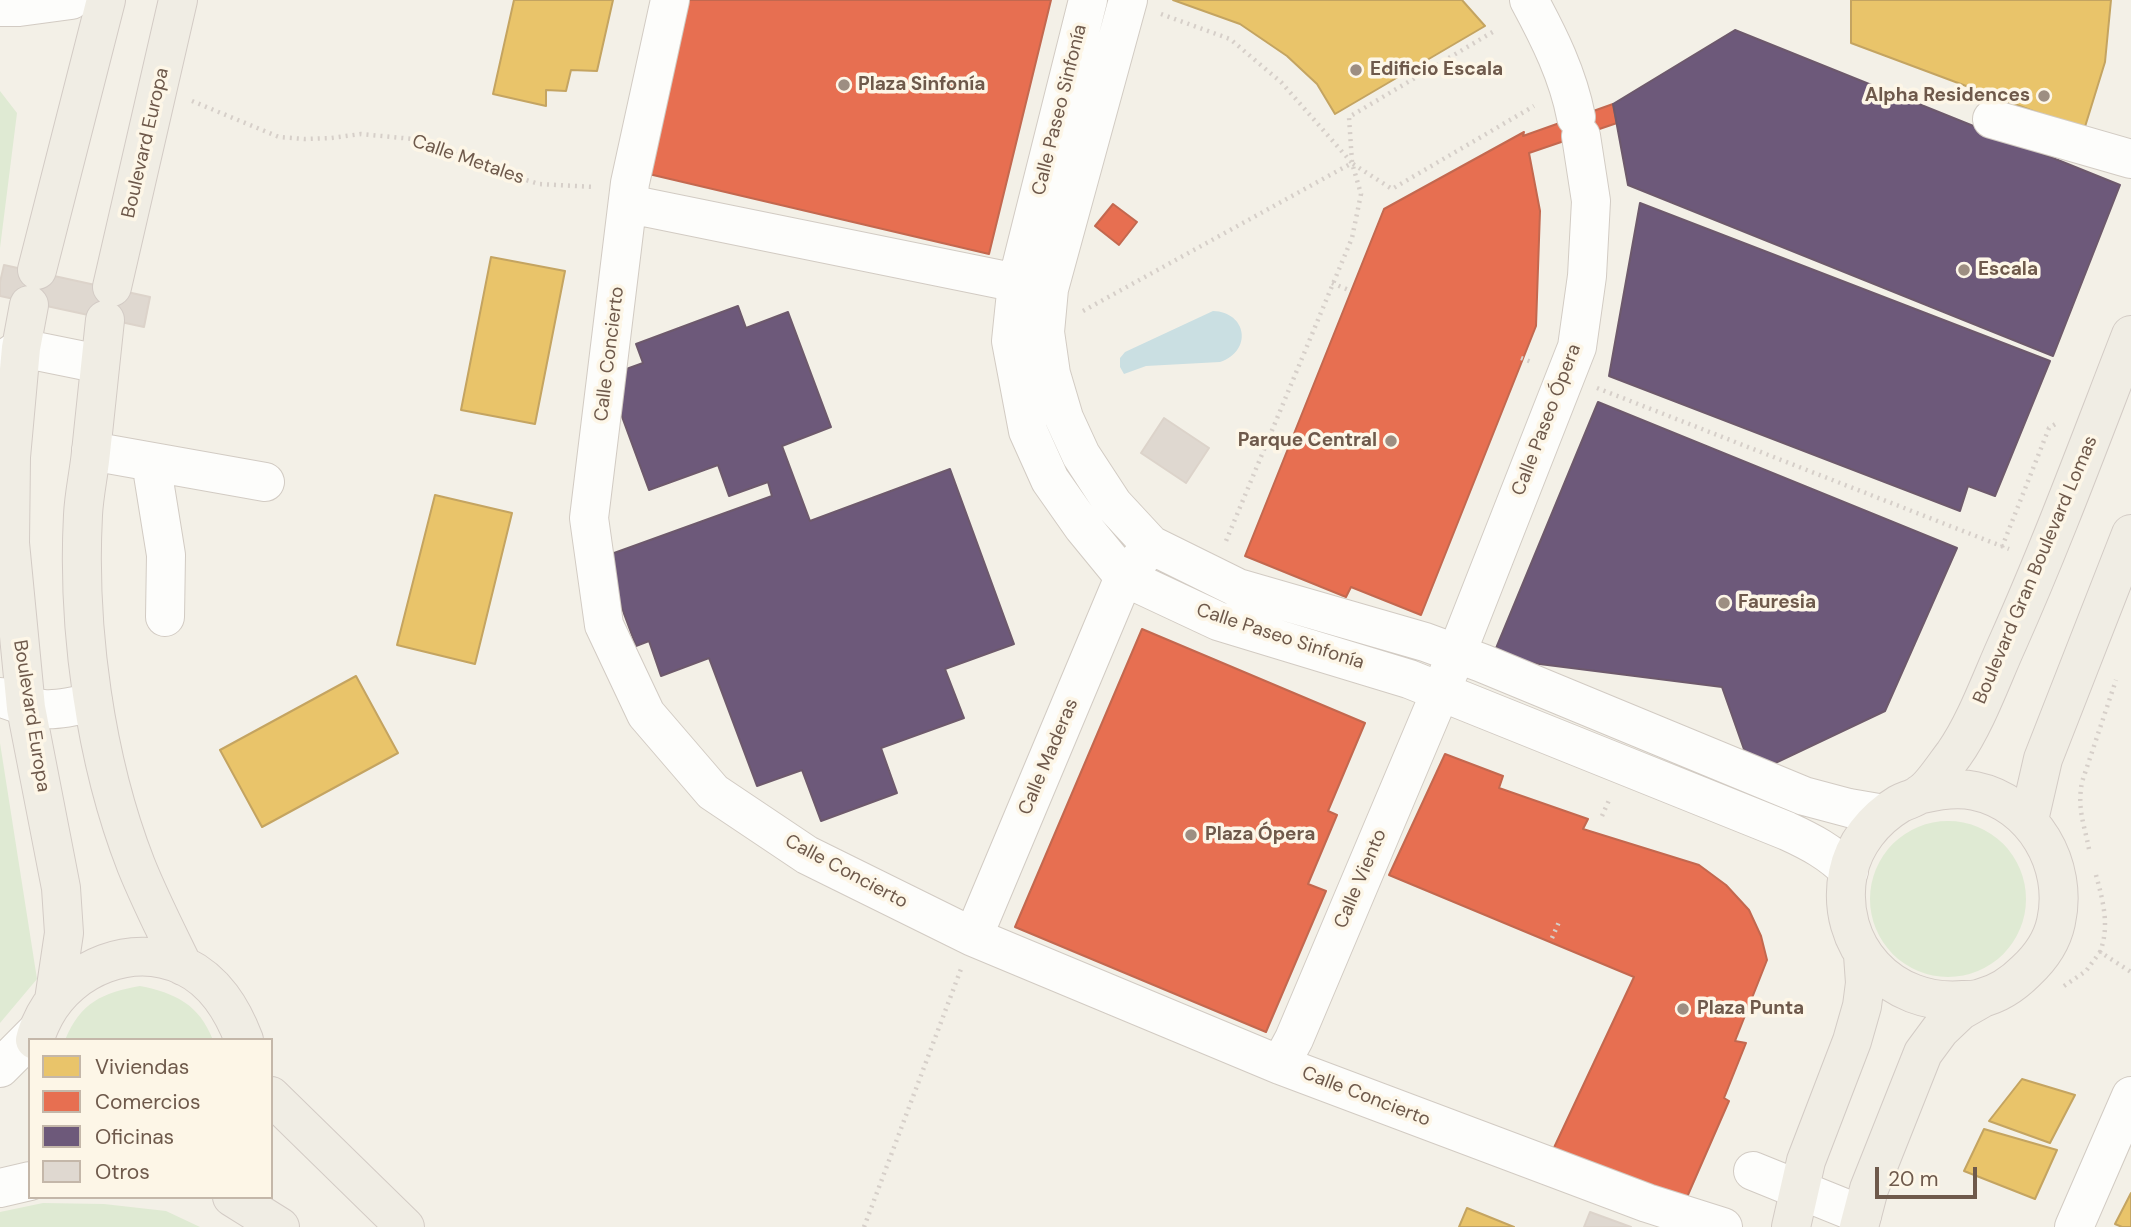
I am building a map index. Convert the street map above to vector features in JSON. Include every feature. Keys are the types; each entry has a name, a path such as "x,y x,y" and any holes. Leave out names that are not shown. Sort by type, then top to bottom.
{"main road":[{"name":"Boulevard Europa","path":"42,1023 64,933 61,888 13,703 10,355 33,287 106,0"},
{"name":"Boulevard Europa","path":"178,0 108,303 83,514 83,584 93,702 103,757 118,812 141,875 183,966"},
{"name":"Boulevard Gran Boulevard Lomas","path":"1922,794 1956,751 1973,720 2043,563 2131,335"},
{"path":"2029,820 2043,759 2131,534"},
{"path":"1860,1221 1869,1189 1923,1053 1940,1030 1960,1011 2014,983 2041,957 2056,923 2059,886 2050,850 2029,820 2004,802 1975,791 1943,789 1902,802 1884,814 1860,842 1849,870 1847,914 1863,955 1877,971 1908,993 1944,1002 1981,999"},
{"path":"1796,1209 1806,1161 1852,1041 1862,1006 1865,983 1863,955"},
{"path":"42,1023 74,979 99,965 127,958 156,958 183,966 211,984 231,1009 243,1038"},
{"path":"273,1098 405,1227"},
{"path":"235,1199 280,1227"}],"street":[{"path":"0,6 19,7 71,0"},
{"name":"Calle Concierto","path":"670,0 630,183 616,198 589,519 604,625 646,714 713,792 807,855 973,937 1643,1215 1723,1227"},
{"name":"Calle Paseo Sinfonía","path":"1088,0 1033,286 1060,407 1081,454 1113,504 1167,554 1238,588 1425,642 1804,796 1884,814"},
{"name":"Calle Paseo Ópera","path":"1440,691 1577,347 1587,275 1591,201 1579,126 1559,60 1529,0"},
{"name":"Calle Paseo Sinfonía","path":"1141,6 1011,341 1028,431 1049,480 1083,527 1124,577 1218,621 1409,679 1440,691 1787,831 1818,845 1835,856 1849,870"},
{"path":"1992,119 2131,159"},
{"path":"616,198 1033,286"},
{"path":"10,355 100,364"},
{"path":"91,451 265,482"},
{"path":"151,462 166,555 165,617"},
{"name":"Calle Maderas","path":"973,937 1124,577 1167,554"},
{"name":"Calle Viento","path":"1280,1065 1294,1039 1440,691"},
{"path":"13,703 63,710 93,702"},
{"path":"0,1068 42,1023"},
{"path":"2074,1227 2131,1096"},
{"path":"1753,1171 1796,1209 1860,1221"},
{"path":"0,1188 28,1181"}],"path":[{"path":"1141,6 1230,39 1281,82 1352,163 1392,189 1534,106"},
{"path":"1167,554 1199,552 1226,541 1352,238 1361,194 1352,163 1349,117 1496,30"},
{"name":"Calle Metales","path":"159,88 279,137 304,139 361,134 423,141 497,171 539,184 592,186 616,198"},
{"path":"1045,332 1352,163"},
{"path":"1332,283 1351,291"},
{"path":"1521,358 2043,563"},
{"path":"2092,860 2079,799 2082,782 2120,668"},
{"path":"1602,816 1614,790"},
{"path":"2058,989 2086,971 2104,941 2106,918 2095,873"},
{"path":"1552,938 1559,922"},
{"path":"864,1227 973,937"},
{"path":"2099,952 2131,972"}],"green space":[{"path":"0,91 17,113 0,248"},
{"path":"0,743 37,979 0,1023"},
{"path":"1948,821 1978,827 2003,844 2020,869 2026,899 2020,929 2003,954 1978,971 1948,977 1918,971 1893,954 1876,929 1870,899 1876,869 1893,844 1918,827"},
{"path":"140,986 175,997 201,1017 212,1038 66,1038 86,1008 94,1001 114,992"},
{"path":"43,1203 104,1204 166,1211 200,1227 0,1227 0,1212"}],"shaded area":[{"path":"1213,311 1224,313 1239,325 1241,341 1238,350 1231,357 1220,362 1146,366 1124,374 1120,367 1120,358 1125,352"}],"building: Viviendas":[{"path":"514,0 613,0 597,71 571,70 566,91 546,90 546,106 493,94"},
{"name":"Edificio Escala","path":"1173,0 1462,0 1485,26 1335,114 1317,84 1287,56 1240,24"},
{"name":"Alpha Residences","path":"1851,0 2111,0 2105,62 2084,130 1851,43"},
{"path":"491,257 565,271 535,424 461,410"},
{"path":"435,495 512,513 475,664 397,645"},
{"path":"356,676 398,753 262,827 220,750"},
{"path":"2022,1079 2075,1095 2050,1143 1989,1121"},
{"path":"1984,1129 2057,1150 2035,1199 1964,1171"},
{"path":"2131,1193 2131,1227 2122,1227 2115,1224"},
{"path":"1467,1208 1514,1227 1459,1227"}],"building: Comercios":[{"name":"Plaza Sinfonía","path":"677,0 1051,0 989,254 636,171"},
{"name":"Parque Central","path":"1613,104 1617,123 1529,153 1540,211 1536,326 1421,615 1351,587 1346,597 1245,556 1384,209 1524,132 1523,136"},
{"path":"1113,204 1137,222 1119,245 1095,226"},
{"name":"Plaza Ópera","path":"1142,629 1365,723 1328,811 1337,815 1308,884 1326,891 1266,1032 1015,927"},
{"name":"Plaza Punta","path":"1445,754 1503,776 1499,788 1588,819 1583,829 1699,865 1726,885 1749,910 1761,936 1767,960 1735,1041 1746,1043 1724,1098 1729,1101 1684,1204 1551,1154 1634,977 1389,875"}],"building: Oficinas":[{"name":"Escala","path":"1735,30 2120,185 2053,356 1628,185 1613,104"},
{"path":"1640,203 2050,361 1995,496 1968,486 1960,511 1609,376"},
{"path":"738,306 746,328 788,312 831,427 782,446 810,521 950,469 1014,644 945,669 964,718 881,748 897,793 821,821 802,770 757,786 709,658 661,676 649,641 636,646 603,557 772,496 768,482 729,496 718,465 649,490 607,376 643,363 636,344"},
{"name":"Fauresia","path":"1598,402 1957,548 1885,711 1771,765 1746,755 1722,687 1492,658"}],"building: Otros":[{"path":"4,265 150,297 144,327 0,296"},
{"path":"1164,418 1209,448 1186,483 1141,453"},
{"path":"1590,1212 1631,1227 1584,1227"}],"place":[{"name":"Edificio Escala","path":"1356,70"},
{"name":"Plaza Sinfonía","path":"844,85"},
{"name":"Alpha Residences","path":"2044,96"},
{"name":"Escala","path":"1964,270"},
{"name":"Parque Central","path":"1391,441"},
{"name":"Fauresia","path":"1724,603"},
{"name":"Plaza Ópera","path":"1191,835"},
{"name":"Plaza Punta","path":"1683,1009"}]}
